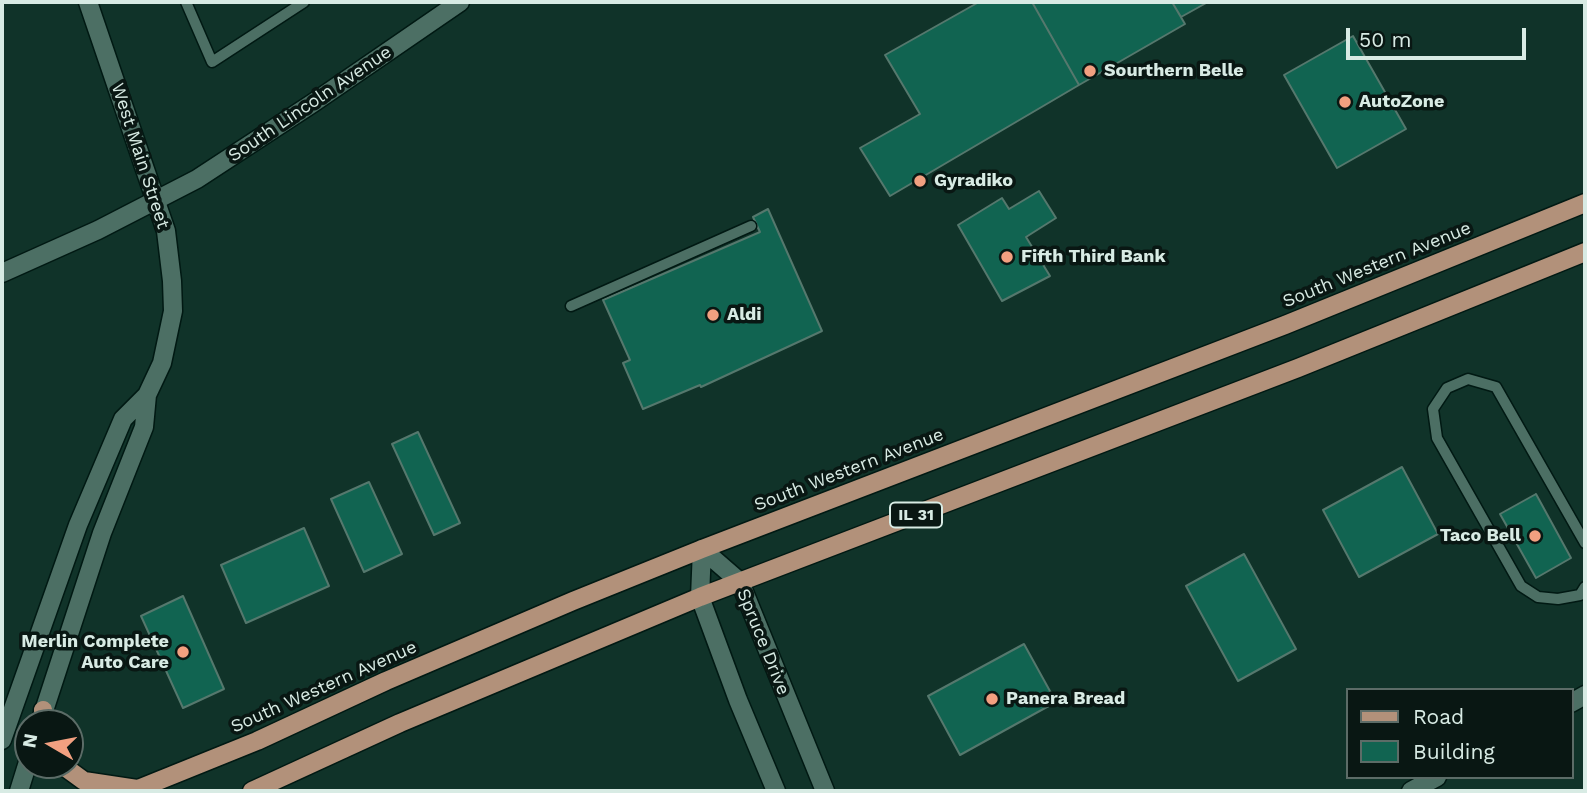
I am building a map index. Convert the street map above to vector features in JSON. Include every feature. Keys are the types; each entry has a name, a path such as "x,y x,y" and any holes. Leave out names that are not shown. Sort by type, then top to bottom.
{"main road":[{"name":"South Western Avenue","path":"135,790 257,741 386,681 573,601 1272,330 1585,203"},
{"name":"IL 31","path":"252,791 389,728 700,597 1298,368 1585,252"},
{"path":"81,779 135,790"}],"street":[{"name":"West Main Street","path":"46,709 102,533 144,427 147,395 162,363 173,311 166,231 88,2"},
{"name":"South Lincoln Avenue","path":"2,273 98,230 197,179 460,2"},
{"name":"West Main Street","path":"2,740 78,525 123,419 147,395"},
{"name":"Spruce Drive","path":"702,549 740,582 825,791"},
{"path":"702,549 700,597 738,700 776,791"},
{"path":"1411,791 1433,779"}],"lane":[{"path":"186,2 212,62 304,2"},
{"path":"571,306 751,226"},
{"path":"1584,595 1558,599 1538,597 1521,586 1437,438 1433,409 1447,388 1468,379 1496,387 1585,543"}],"building":[{"path":"979,2 1032,2 1079,85 890,196 860,148 920,114 885,55"},
{"path":"1032,2 1172,2 1185,24 1079,85"},
{"path":"1172,2 1208,2 1181,17"},
{"name":"AutoZone","path":"1353,36 1406,129 1337,168 1284,75"},
{"name":"Fifth Third Bank","path":"1039,191 1056,218 1026,237 1050,276 1002,301 958,225 1002,198 1009,209"},
{"name":"Aldi","path":"768,209 822,331 701,387 700,385 643,409 623,363 630,360 603,300 760,232 753,217"},
{"path":"418,432 460,523 434,535 392,444"},
{"path":"1402,467 1438,534 1359,577 1323,510"},
{"path":"369,482 402,554 364,572 331,499"},
{"name":"Taco Bell","path":"1536,494 1571,558 1536,578 1500,514"},
{"path":"304,528 329,586 246,623 221,565"},
{"path":"1244,554 1296,649 1238,681 1186,586"},
{"name":"Merlin Complete Auto Care","path":"183,596 224,689 183,708 141,616"},
{"name":"Panera Bread","path":"1024,644 1056,702 960,755 928,696"}],"place":[{"name":"Sourthern Belle","path":"1090,71"},
{"name":"AutoZone","path":"1345,102"},
{"name":"Gyradiko","path":"920,181"},
{"name":"Fifth Third Bank","path":"1007,257"},
{"name":"Aldi","path":"713,315"},
{"name":"Taco Bell","path":"1535,536"},
{"name":"Merlin Complete Auto Care","path":"183,652"},
{"name":"Panera Bread","path":"992,699"}]}
